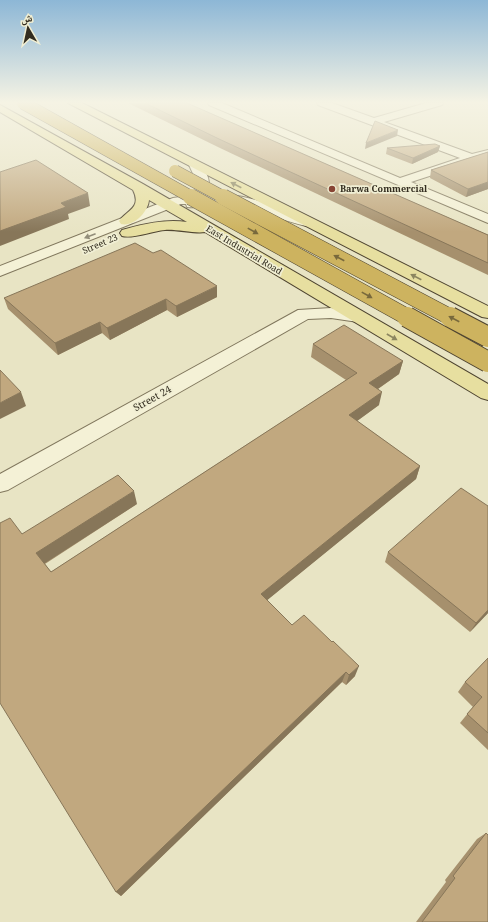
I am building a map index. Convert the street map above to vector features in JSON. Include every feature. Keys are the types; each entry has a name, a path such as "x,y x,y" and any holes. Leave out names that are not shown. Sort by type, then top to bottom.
{"highway":[{"name":"East Industrial Road","path":"100,146 488,362"},
{"path":"128,146 139,152"},
{"path":"160,163 488,337"}],"main road":[{"name":"East Industrial Road","path":"67,146 488,393"},
{"path":"157,146 488,313"},
{"path":"116,174 140,181 163,180 176,176 183,170 184,167 180,158"},
{"path":"127,227 142,206 143,196 138,187"},
{"path":"127,227 150,227 174,224 194,227 226,238 225,226 229,219 245,213 266,213 308,223"}],"street":[{"path":"314,146 488,219"},
{"path":"438,146 470,158"},
{"path":"399,182 488,153"},
{"path":"195,165 200,171 203,179 202,191 197,197"},
{"path":"197,197 220,197 243,200 308,223"},
{"name":"Street 23","path":"0,285 127,227 174,208 190,206 197,197"},
{"name":"Street 23","path":"0,271 127,227"},
{"path":"304,314 309,301 310,289"},
{"name":"Street 24","path":"0,484 304,314 331,313 358,316"}],"building":[{"path":"234,146 285,146 488,235 488,263"},
{"path":"411,146 440,146 413,158 387,148"},
{"path":"488,152 488,182 468,189 431,170"},
{"path":"36,160 88,193 61,203 66,207 0,231 0,172"},
{"path":"135,243 153,253 161,250 217,286 176,306 166,299 107,328 100,322 55,343 4,298"},
{"path":"344,325 403,361 369,383 382,392 349,415 420,466 261,594 292,625 304,615 359,666 349,675 346,672 116,892 0,703 0,523 10,518 22,534 118,475 134,491 36,553 51,572 357,373 313,344"},
{"path":"0,370 21,392 0,403"},
{"path":"461,488 488,506 488,610 476,623 388,552"},
{"path":"488,658 488,733 467,714 482,697 465,682"},
{"path":"486,833 488,835 488,922 422,922 455,878 453,876"}],"place":[{"name":"Barwa Commercial","path":"332,189"}]}
